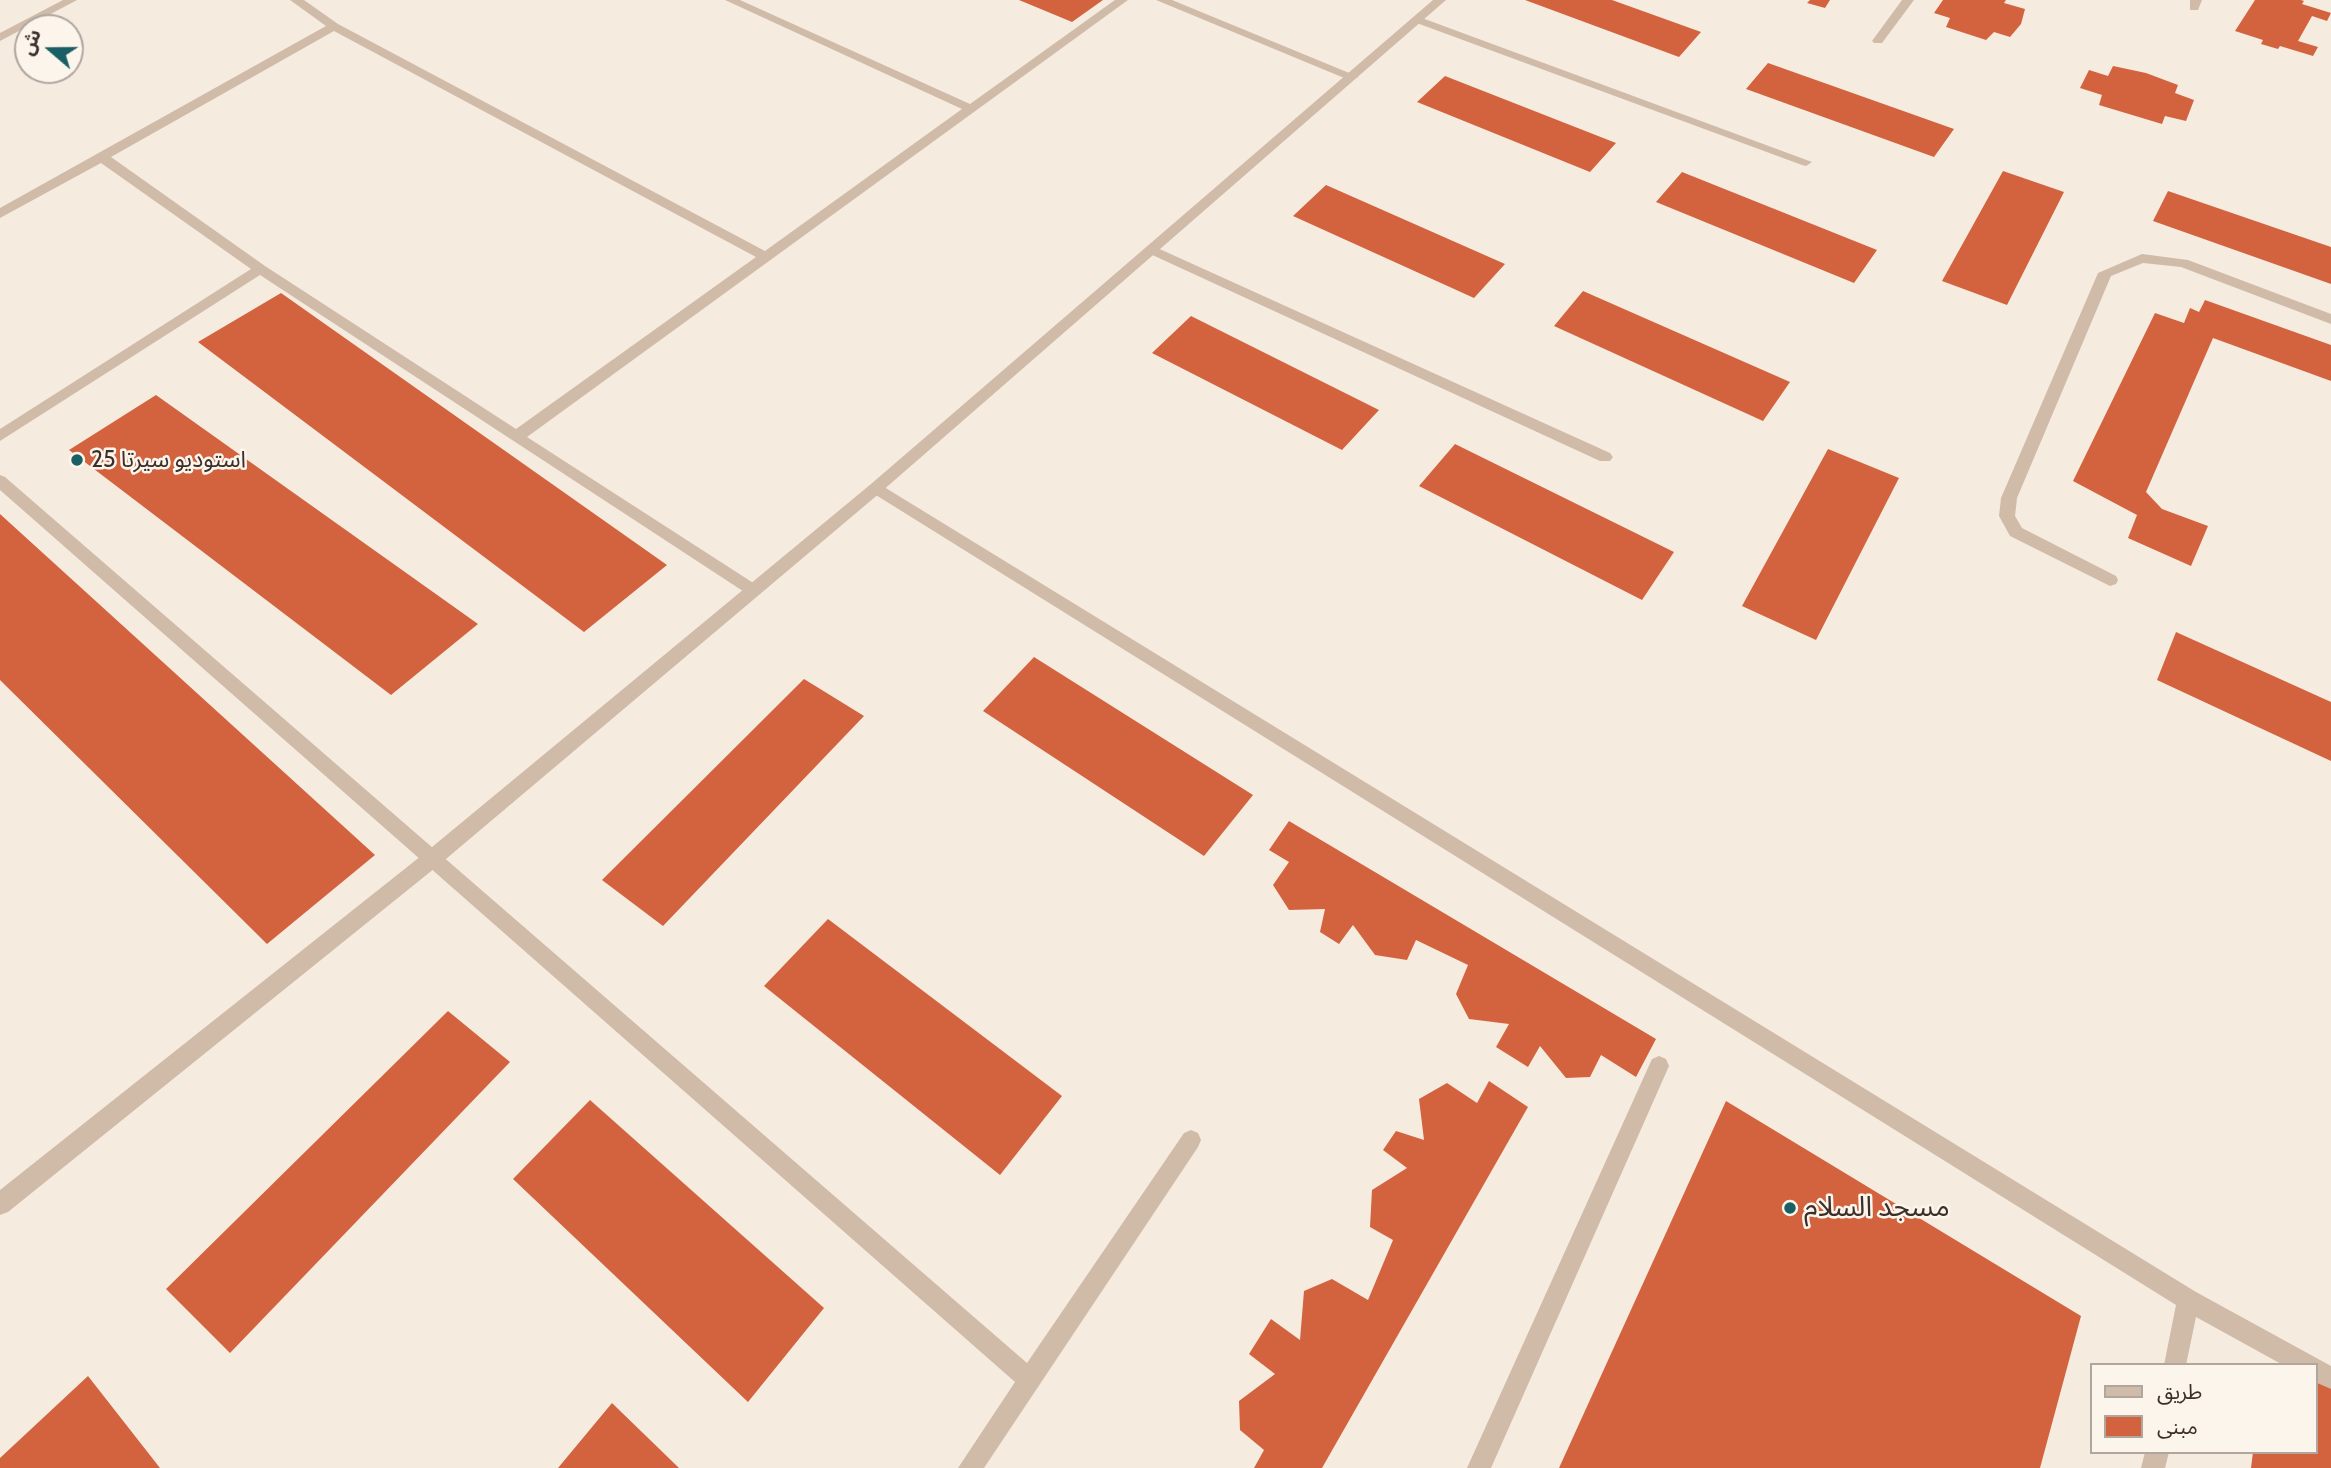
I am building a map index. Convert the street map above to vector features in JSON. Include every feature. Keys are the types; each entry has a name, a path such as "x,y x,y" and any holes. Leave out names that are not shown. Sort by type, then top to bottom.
{"street":[{"path":"0,38 71,0"},
{"path":"296,0 334,26 766,257"},
{"path":"731,0 971,109"},
{"path":"516,436 1122,0"},
{"path":"1162,0 1353,77"},
{"path":"0,1204 433,858 876,488 1440,0"},
{"path":"1878,41 1908,0"},
{"path":"1418,20 1806,162"},
{"path":"0,214 334,26"},
{"path":"102,156 260,269 752,591"},
{"path":"1153,250 1605,457"},
{"path":"2110,580 2016,532 2007,516 2009,498 2105,273 2142,258 2183,263 2331,319"},
{"path":"0,436 260,269"},
{"path":"0,481 1030,1380"},
{"path":"876,488 2188,1300 2302,1363"},
{"path":"1479,1468 1659,1066"},
{"path":"970,1468 1191,1140"},
{"path":"2175,1363 2188,1300"}],"building":[{"path":"1019,0 1103,0 1072,22"},
{"path":"1525,0 1612,0 1701,32 1679,57"},
{"path":"1810,0 1830,0 1825,8 1807,3"},
{"path":"1943,0 2006,0 2004,3 2025,9 2021,24 2010,37 1994,32 1986,40 1946,27 1950,18 1934,13"},
{"path":"2255,0 2301,0 2304,1 2302,4 2331,13 2327,21 2312,16 2298,41 2318,47 2313,56 2280,46 2278,49 2261,44 2263,40 2235,31"},
{"path":"1768,63 1954,129 1934,157 1746,89"},
{"path":"2113,66 2146,73 2178,85 2175,93 2194,100 2186,121 2165,116 2162,124 2099,105 2102,95 2080,88 2089,70 2108,76"},
{"path":"1445,76 1616,143 1590,172 1417,102"},
{"path":"2003,171 2064,192 2007,305 1942,281"},
{"path":"1682,172 1877,250 1854,283 1656,202"},
{"path":"1326,185 1505,264 1474,298 1293,216"},
{"path":"2168,191 2331,247 2331,284 2153,221"},
{"path":"1583,291 1790,382 1763,421 1554,326"},
{"path":"281,293 667,565 584,632 198,342"},
{"path":"2205,300 2331,345 2331,381 2213,338 2146,492 2162,509 2208,526 2191,566 2128,538 2137,515 2073,481 2155,313 2184,323 2190,308 2199,312"},
{"path":"1191,316 1379,410 1342,450 1152,353"},
{"path":"156,395 478,624 391,695 69,450"},
{"path":"1455,444 1674,552 1642,600 1419,486"},
{"path":"1828,449 1899,478 1816,640 1742,606"},
{"path":"0,514 375,855 267,944 0,680"},
{"path":"2176,632 2331,702 2331,761 2157,680"},
{"path":"1034,657 1253,795 1204,856 983,711"},
{"path":"804,679 864,716 663,926 602,880"},
{"path":"1289,821 1656,1039 1636,1077 1601,1055 1590,1077 1566,1078 1540,1046 1528,1067 1496,1047 1509,1024 1469,1019 1456,994 1468,965 1416,940 1407,960 1375,955 1353,925 1339,944 1320,932 1325,909 1289,910 1273,885 1289,862 1269,850"},
{"path":"828,919 1062,1096 1000,1175 764,986"},
{"path":"448,1011 510,1062 230,1353 166,1289"},
{"path":"1489,1081 1528,1107 1322,1468 1254,1468 1264,1450 1240,1430 1239,1401 1275,1374 1249,1354 1271,1319 1300,1340 1304,1291 1332,1279 1368,1300 1393,1240 1370,1227 1372,1190 1407,1168 1383,1150 1396,1131 1424,1140 1419,1099 1447,1083 1477,1103"},
{"path":"590,1100 824,1308 748,1402 513,1179"},
{"name":"مسجد السلام","path":"1726,1101 2081,1316 2040,1468 1559,1468"},
{"path":"88,1376 160,1468 0,1468 0,1458"},
{"path":"2317,1379 2331,1386 2331,1468 2251,1468 2253,1454 2317,1454"},
{"path":"612,1403 679,1468 558,1468"}],"place":[{"name":"استوديو سيرتا 25","path":"77,460"},
{"name":"مسجد السلام","path":"1790,1208"}]}
